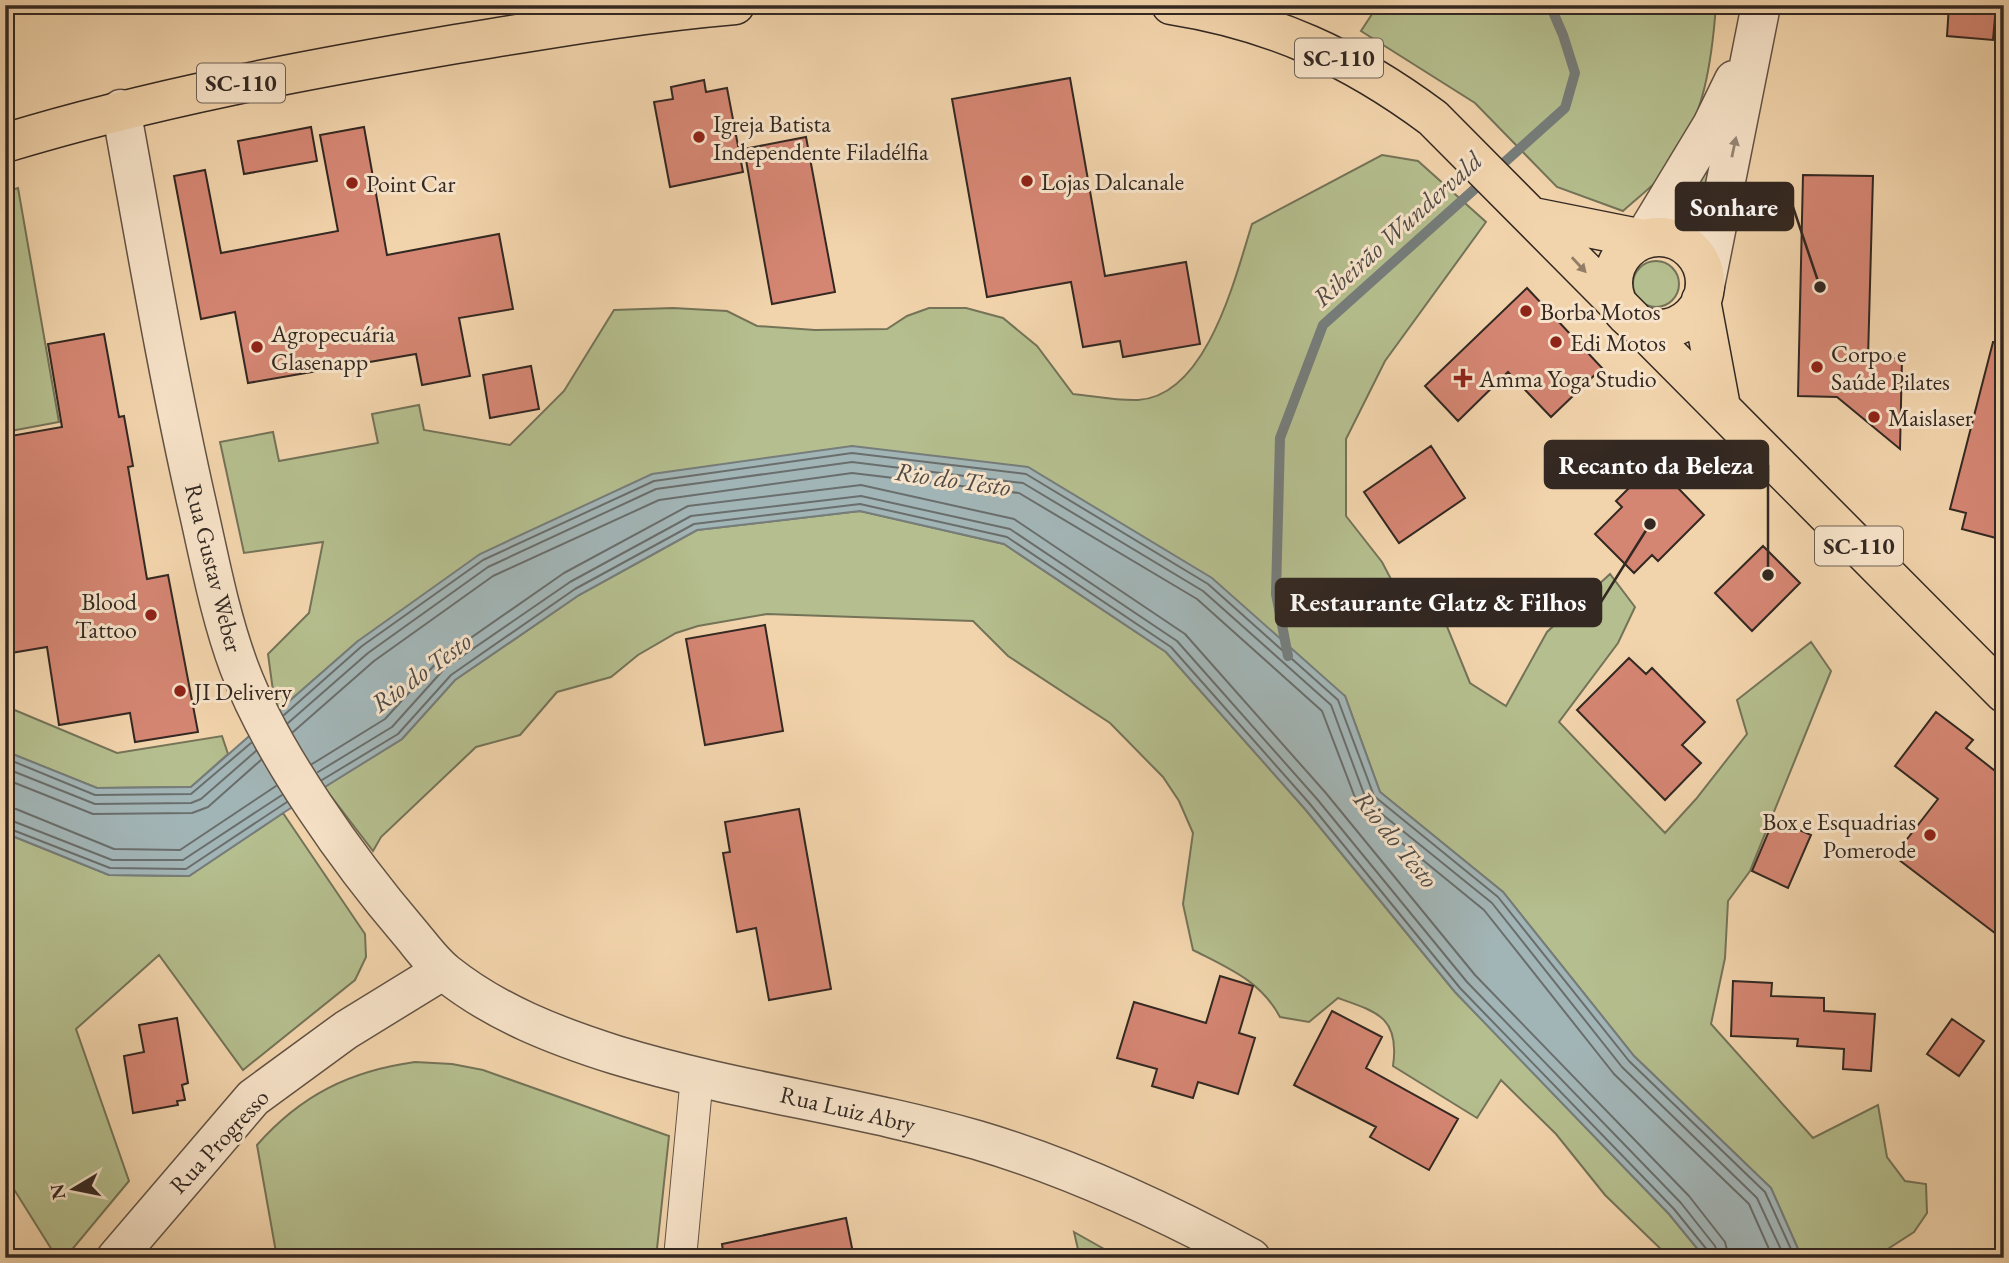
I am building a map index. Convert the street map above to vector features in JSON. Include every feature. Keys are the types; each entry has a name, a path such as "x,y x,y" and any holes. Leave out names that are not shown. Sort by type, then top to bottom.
{"main road":[{"name":"SC-110","path":"5,143 121,109 362,60 615,19 735,5"},
{"name":"SC-110","path":"1171,5 1270,27 1310,43 1401,94 1433,118 1481,163 1624,312 2001,682"},
{"path":"1520,204 1643,239 1659,236 1687,246 1697,257 1721,407"},
{"path":"1643,239 1620,257 1615,271 1616,299 1624,312 1636,322 1666,328 1693,313 1703,293"}],"street":[{"path":"1643,239 1712,125 1759,18"},
{"path":"1703,293 1759,18"},
{"name":"Rua Gustav Weber","path":"121,109 179,423 220,607 239,668 262,718 316,806 389,908 442,971"},
{"name":"Rua Luiz Abry","path":"442,971 495,1007 552,1033 618,1056 697,1076 981,1141 1074,1174 1159,1210 1251,1258"},
{"name":"Rua Progresso","path":"117,1258 253,1098 346,1030 442,971"},
{"path":"680,1258 697,1076"}],"green space":[{"path":"1378,5 1716,5 1709,68 1691,129 1670,166 1623,211 1557,187 1475,103 1361,31"},
{"path":"1715,141 1703,242 1692,226 1672,223"},
{"path":"1382,155 1418,161 1486,222 1385,361 1346,439 1346,516 1382,562 1404,604 1446,624 1470,683 1506,706 1547,632 1610,574 1635,607 1618,643 1559,722 1665,833 1696,799 1747,734 1737,700 1811,642 1831,671 1750,871 1728,901 1725,958 1711,1024 1813,1138 1878,1105 1887,1157 1905,1181 1926,1184 1927,1213 1914,1232 1883,1252 1860,1258 1802,1258 1771,1188 1634,1056 1503,892 1380,792 1345,696 852,446 358,641 276,713 268,654 309,613 323,542 244,553 220,442 273,432 279,461 378,443 372,414 419,405 424,430 510,445 564,391 614,310 673,308 727,311 757,326 815,330 887,329 907,316 929,308 966,308 1003,318 1037,346 1073,394 1138,400 1162,394 1183,378 1200,357 1227,302 1252,224"},
{"path":"18,188 59,422 5,432 5,192"},
{"path":"1656,261 1672,268 1679,284 1672,300 1656,307 1640,300 1633,284 1640,268"},
{"path":"860,511 1004,544 1166,652 1305,809 1455,992 1669,1214 1705,1258 1670,1258 1605,1195 1556,1134 1501,1080 1477,1118 1393,1066 1393,1037 1383,1019 1375,1013 1338,998 1309,1022 1280,1017 1253,985 1193,950 1183,904 1193,833 1179,801 1163,777 1110,723 1008,656 973,621 767,614 698,626 676,633 638,655 611,677 557,692 520,735 476,747 381,837 373,851 324,787 402,739 455,680 579,595 697,530"},
{"path":"5,706 117,753 222,736 228,754 191,787 97,788 5,751"},
{"path":"283,813 365,934 366,957 355,980 243,1070 159,955 76,1029 129,1181 65,1258 57,1258 5,1175 5,833 109,875 189,876"},
{"path":"415,1062 452,1064 483,1070 669,1136 656,1258 277,1258 257,1145 291,1112 328,1088 369,1072"},
{"path":"1074,1232 1120,1258 1080,1258"}],"water":[{"name":"Rio do Testo","path":"852,446 1028,467 1212,578 1345,696 1380,792 1503,892 1634,1056 1771,1188 1802,1258 1705,1258 1669,1214 1455,992 1305,809 1166,652 1004,544 860,511 697,530 579,595 455,680 402,739 283,813 189,876 109,875 5,833 5,751 97,788 191,787 358,641 480,554 652,474"}],"building":[{"path":"1949,5 1996,5 1993,40 1947,36"},
{"name":"Lojas Dalcanale","path":"1070,78 1105,276 1186,262 1200,344 1123,357 1120,341 1083,347 1071,282 987,297 952,99"},
{"name":"Igreja Batista Independente Filadélfia","path":"704,80 706,92 727,88 743,172 670,187 654,102 673,99 671,87"},
{"path":"311,127 317,161 244,174 238,141"},
{"path":"364,127 387,255 499,234 513,309 459,318 470,376 422,385 416,354 248,383 235,312 201,319 174,176 205,170 221,253 338,231 320,135"},
{"path":"806,137 835,292 772,304 744,149"},
{"path":"1803,175 1873,176 1868,358 1902,358 1900,449 1837,397 1798,396"},
{"path":"1527,288 1602,368 1551,417 1508,372 1458,421 1425,386"},
{"path":"104,334 119,417 124,416 133,466 128,467 147,579 168,575 198,732 135,742 130,713 59,725 47,647 5,654 5,437 62,427 48,344"},
{"path":"1993,342 2004,343 2004,506 1996,538 1962,529 1966,513 1950,509"},
{"path":"531,366 539,409 490,418 483,375"},
{"path":"1431,446 1465,498 1399,543 1364,492"},
{"path":"1654,463 1704,515 1658,561 1652,555 1634,573 1595,534 1622,507 1616,501"},
{"path":"1763,546 1800,583 1752,631 1715,593"},
{"path":"765,625 783,731 705,745 686,639"},
{"path":"1629,658 1646,674 1652,668 1705,722 1682,745 1701,763 1665,800 1577,710"},
{"path":"1936,712 1973,740 1966,748 2004,778 2004,940 1894,856 1938,799 1895,766"},
{"path":"799,809 831,989 769,1000 756,928 737,932 723,853 730,852 725,822"},
{"path":"1774,819 1811,835 1788,888 1752,871"},
{"path":"1220,976 1253,986 1239,1033 1255,1038 1238,1094 1198,1082 1193,1098 1152,1086 1157,1069 1117,1058 1134,1002 1206,1023"},
{"path":"1733,981 1772,983 1771,996 1824,998 1824,1011 1875,1014 1871,1071 1843,1069 1844,1049 1797,1046 1798,1039 1731,1036"},
{"path":"1332,1011 1382,1037 1366,1068 1458,1119 1429,1170 1370,1137 1376,1127 1294,1085"},
{"path":"177,1018 188,1083 182,1085 185,1100 177,1101 178,1105 133,1113 124,1056 144,1052 139,1025"},
{"path":"1952,1019 1984,1041 1959,1076 1927,1054"},
{"path":"846,1218 854,1258 724,1258 722,1244"}],"waterway":[{"name":"Ribeirão Wundervald","path":"1288,656 1276,594 1280,438 1323,325 1565,108 1575,73 1550,5"}],"place":[{"name":"Igreja Batista Independente Filadélfia","path":"699,137"},
{"name":"Lojas Dalcanale","path":"1027,181"},
{"name":"Point Car","path":"352,183"},
{"name":"Sonhare","path":"1820,287"},
{"name":"Borba Motos","path":"1526,311"},
{"name":"Edi Motos","path":"1556,342"},
{"name":"Agropecuária Glasenapp","path":"257,347"},
{"name":"Corpo e Saúde Pilates","path":"1817,367"},
{"name":"Amma Yoga Studio","path":"1463,378"},
{"name":"Maislaser","path":"1874,417"},
{"name":"Restaurante Glatz & Filhos","path":"1650,524"},
{"name":"Recanto da Beleza","path":"1768,575"},
{"name":"Blood Tattoo","path":"151,615"},
{"name":"JI Delivery","path":"180,691"},
{"name":"Box e Esquadrias Pomerode","path":"1930,835"}]}
